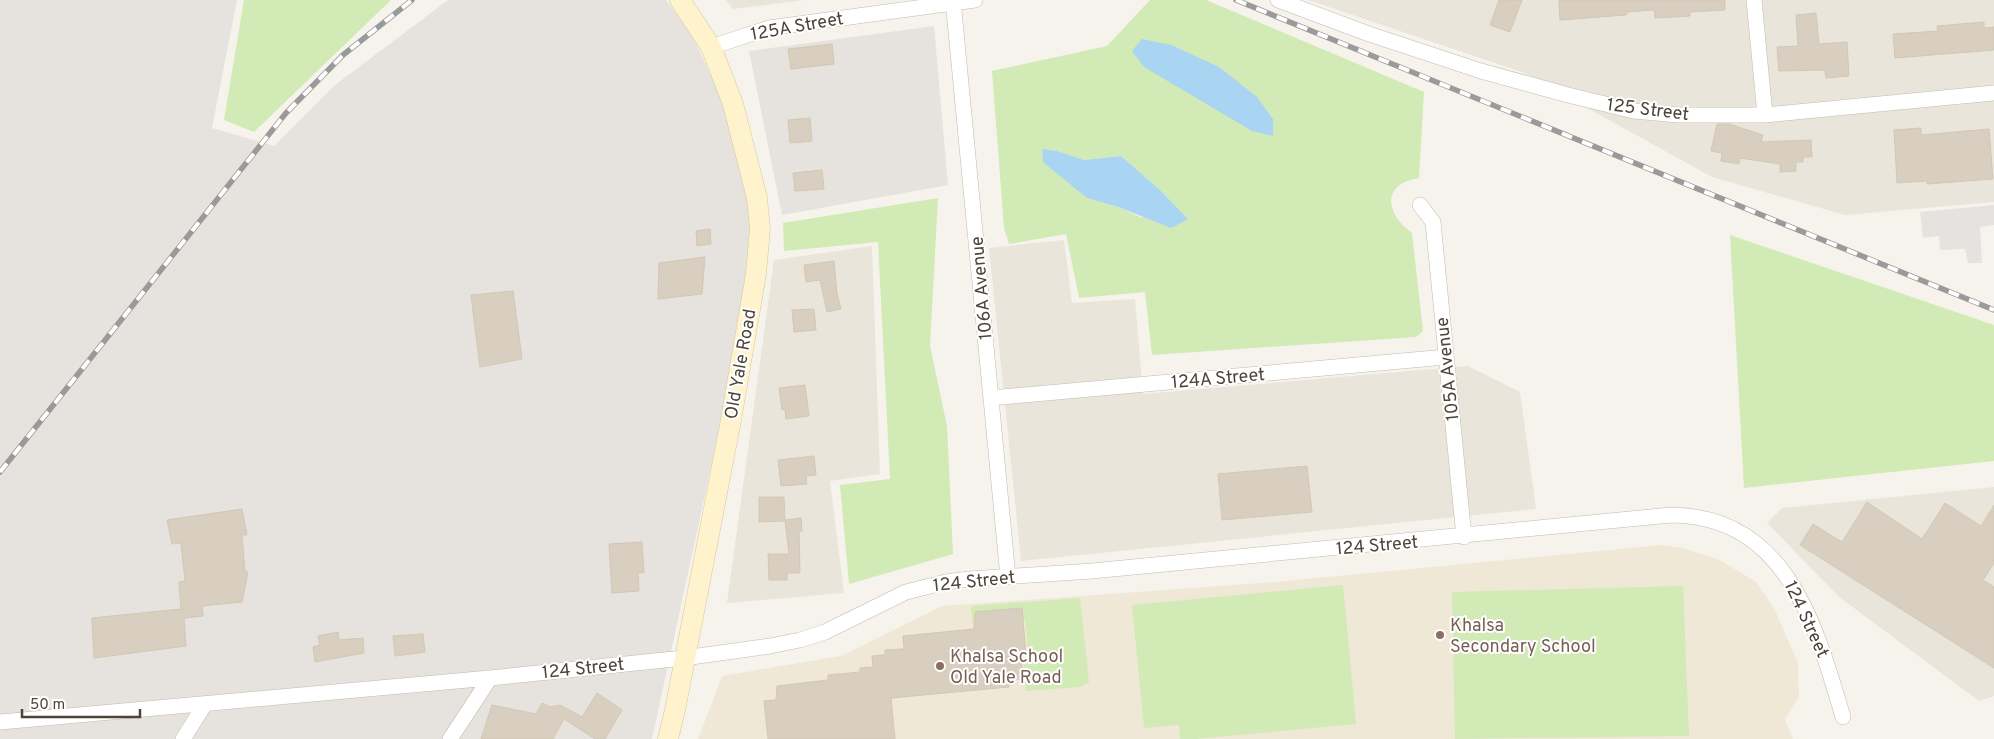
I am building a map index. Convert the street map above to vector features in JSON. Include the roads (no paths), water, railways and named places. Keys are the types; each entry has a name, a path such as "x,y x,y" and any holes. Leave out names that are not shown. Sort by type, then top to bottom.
{"main road":[{"name":"Old Yale Road","path":"668,739 731,420 760,242 759,214 750,168 733,104 711,47 680,0"}],"street":[{"name":"125A Street","path":"711,47 768,28 953,1 975,0"},
{"name":"125 Street","path":"1278,0 1481,71 1617,108 1678,116 1765,115 1994,93"},
{"path":"1754,0 1765,115"},
{"name":"106A Avenue","path":"953,1 1008,577"},
{"name":"105A Avenue","path":"1420,205 1433,222 1464,537"},
{"name":"124A Street","path":"991,398 1446,357"},
{"name":"124 Street","path":"0,722 490,678 684,658 800,640 845,624 906,592 946,582 1092,571 1464,537 1671,515 1706,518 1734,529 1759,545 1780,565 1795,588 1825,655 1843,717"},
{"path":"450,739 490,678"},
{"path":"183,739 205,704"}],"water":[{"path":"1142,39 1171,45 1219,67 1257,97 1273,119 1273,136 1252,131 1144,67 1132,51"},
{"path":"1042,149 1057,151 1084,160 1121,156 1160,190 1188,219 1171,228 1118,207 1087,198 1043,162"}],"railway":[{"path":"0,472 286,113 343,55 412,0"},
{"path":"1236,0 1994,310"}],"place":[{"name":"Khalsa Secondary School","path":"1440,635"},
{"name":"Khalsa School Old Yale Road","path":"940,666"}]}
